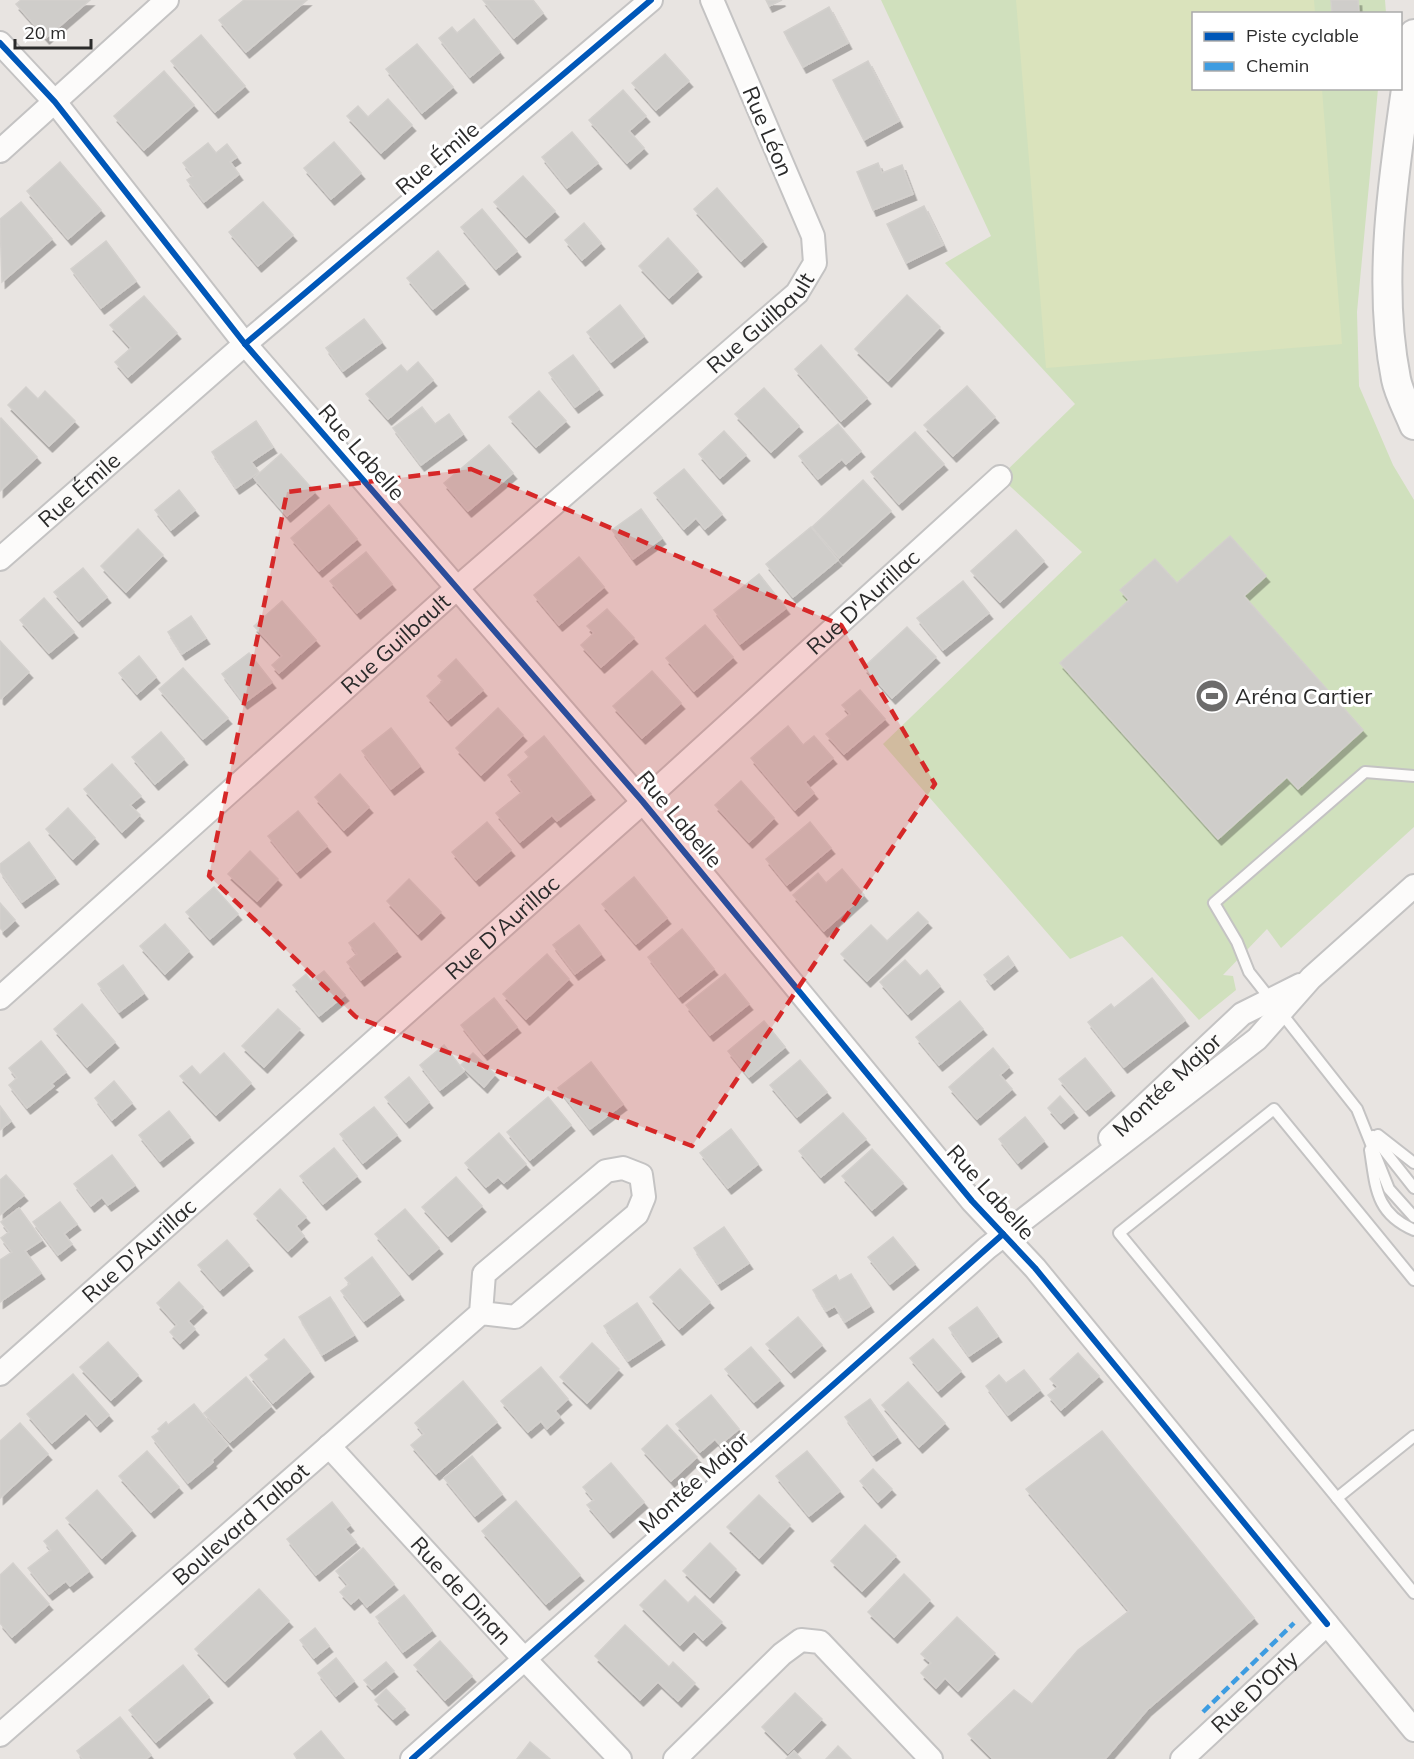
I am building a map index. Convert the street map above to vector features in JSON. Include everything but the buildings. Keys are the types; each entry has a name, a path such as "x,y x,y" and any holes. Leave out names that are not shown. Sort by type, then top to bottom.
{"street":[{"path":"0,151 167,0"},
{"name":"Rue Émile","path":"0,559 245,344 651,0"},
{"name":"Rue Léon","path":"712,0 813,236 815,263"},
{"path":"1414,34 1391,207 1389,323 1396,381 1414,425"},
{"name":"Rue Labelle","path":"0,43 55,102 245,344 643,802 965,1192 1043,1277 1414,1730"},
{"name":"Rue Guilbault","path":"0,998 456,589 797,293 815,263"},
{"name":"Rue D'Aurillac","path":"0,1374 643,802 1000,477"},
{"name":"Montée Major","path":"412,1759 752,1454 1003,1234 1220,1070 1257,1039 1275,1006 1309,981 1412,890"},
{"path":"623,1168 641,1175 644,1197 637,1214 515,1317 481,1313 484,1274 606,1171 623,1168"},
{"name":"Boulevard Talbot","path":"0,1735 481,1313"},
{"name":"Rue de Dinan","path":"329,1446 525,1660 620,1759"},
{"name":"Rue D'Orly","path":"1182,1759 1327,1624"},
{"path":"675,1759 782,1654 801,1640 820,1642 931,1759"}],"lane":[{"path":"1414,776 1365,772 1214,903 1237,942 1249,972 1352,1103 1366,1126 1414,1188"},
{"path":"1414,1280 1274,1109 1119,1233 1414,1593"},
{"path":"1366,1126 1414,1163"},
{"path":"1366,1126 1389,1189 1414,1217"},
{"path":"1366,1126 1377,1198 1399,1224 1414,1230"},
{"path":"1336,1498 1414,1436"}],"highlighted area":[{"path":"471,469 841,625 935,784 692,1146 356,1017 209,876 287,492"}],"green space":[{"path":"881,0 1385,0 1386,12 1192,12 1192,90 1378,90 1357,312 1359,386 1393,465 1414,500 1414,827 1281,948 1267,929 1223,975 1233,976 1236,990 1199,1020 1122,936 1070,959 883,744 1082,552 1000,477 1075,404 945,263 991,236"},
{"path":"1016,0 1314,0 1315,12 1192,12 1192,90 1322,90 1342,344 1046,368"}],"marked path":[{"path":"1203,1712 1294,1623"}],"cycle path":[{"path":"245,344 651,0"},
{"path":"0,43 55,102 245,344 643,802 972,1201 1035,1268 1327,1624"},
{"path":"412,1759 1003,1234"}],"place":[{"name":"Aréna Cartier","path":"1212,696"}]}
